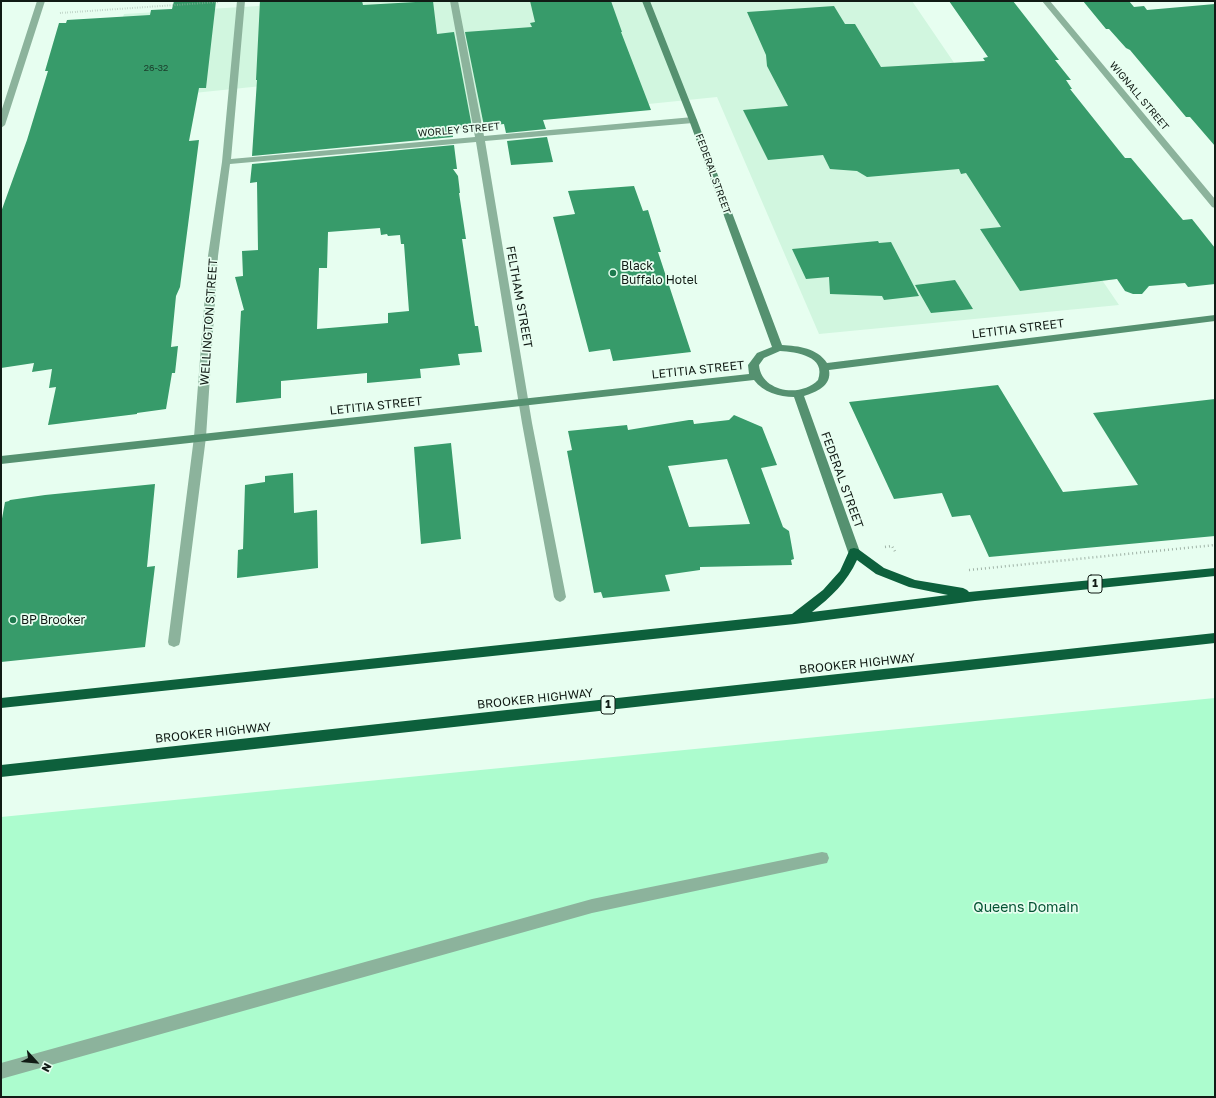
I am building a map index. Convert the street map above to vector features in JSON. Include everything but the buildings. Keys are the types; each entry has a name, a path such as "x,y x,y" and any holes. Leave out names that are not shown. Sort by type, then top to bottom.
{"highway":[{"path":"794,619 827,593 845,573 854,552 880,571 914,584 975,596"},
{"name":"1","path":"1,703 794,619 975,596 1215,572"},
{"name":"BROOKER HIGHWAY","path":"1,771 1215,638"}],"street":[{"path":"1,125 41,1"},
{"name":"WELLINGTON STREET","path":"174,642 200,437 213,256 226,162 241,1"},
{"name":"FELTHAM STREET","path":"454,1 480,139 524,403 560,597"},
{"name":"FEDERAL STREET","path":"646,1 693,120 778,348"},
{"name":"WIGNALL STREET","path":"1046,1 1215,205"},
{"name":"WORLEY STREET","path":"226,162 693,120"},
{"name":"LETITIA STREET","path":"824,366 1215,318"},
{"path":"778,348 789,348 811,354 819,360 824,366 825,376 820,384 811,391 798,394 771,390 761,384 755,377 752,368 756,359 765,352 778,348"},
{"name":"LETITIA STREET","path":"1,460 755,377"},
{"name":"FEDERAL STREET","path":"798,394 854,552"},
{"path":"1,1071 592,906 822,858"}],"path":[{"path":"37,14 222,2"},
{"path":"963,571 1215,545"},
{"path":"854,552 892,546 899,559"}],"shaded area":[{"path":"260,1 912,1 1119,305 819,334 717,97 257,144 262,86 96,103 124,14 259,6"}],"green space":[{"name":"Queens Domain","path":"1215,698 1215,1097 1,1097 1,817"}],"place":[{"name":"Black Buffalo Hotel","path":"613,273"},
{"name":"BP Brooker","path":"13,620"}]}
